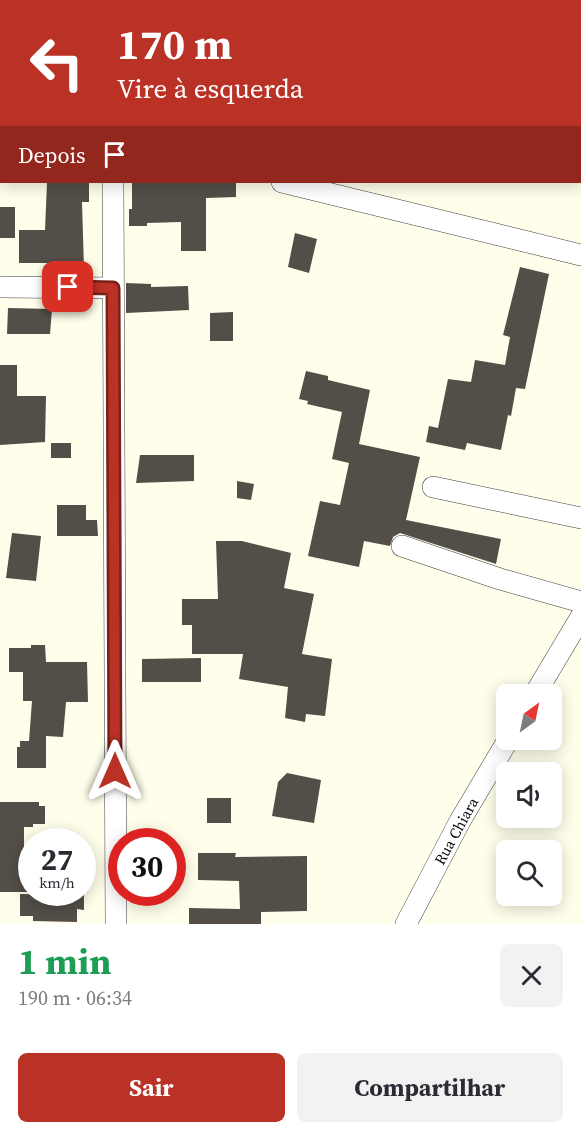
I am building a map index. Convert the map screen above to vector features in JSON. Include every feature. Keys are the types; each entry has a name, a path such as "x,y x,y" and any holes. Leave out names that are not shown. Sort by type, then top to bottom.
{"street":[{"path":"113,183 116,924"},
{"path":"286,183 581,255"},
{"path":"0,287 113,288"},
{"path":"433,487 581,518"},
{"path":"402,546 500,579 581,602"},
{"path":"541,684 581,617"},
{"name":"Rua Chiara","path":"406,924 460,821 502,750"}],"building":[{"path":"47,183 89,183 89,202 82,202 84,269 70,269 70,263 19,263 19,230 45,230"},
{"path":"132,183 236,183 236,197 206,198 206,251 181,251 181,222 129,226 129,209 132,209"},
{"path":"0,207 15,207 15,238 0,238"},
{"path":"295,233 317,239 309,273 288,267"},
{"path":"520,267 549,274 525,389 516,388 501,450 467,443 465,450 426,442 429,426 438,428 448,379 471,382 475,360 505,365 510,337 503,335"},
{"path":"126,283 151,284 151,287 188,286 189,310 126,313"},
{"path":"8,308 52,309 50,334 7,334"},
{"path":"233,312 233,341 210,341 210,313"},
{"path":"0,365 17,365 17,396 46,396 45,442 0,445"},
{"path":"306,371 328,376 328,380 370,390 359,444 420,457 406,520 501,539 496,564 400,533 393,537 390,546 364,541 359,567 308,556 320,501 340,505 349,463 332,459 342,412 307,404 308,401 299,399"},
{"path":"51,443 71,443 71,458 51,458"},
{"path":"140,455 194,455 194,481 136,483"},
{"path":"237,481 254,484 251,500 237,498"},
{"path":"57,505 86,505 86,520 97,520 98,536 57,536"},
{"path":"12,533 41,536 36,581 6,578"},
{"path":"216,541 242,541 291,553 284,588 314,594 302,654 332,659 325,716 306,714 305,722 285,718 288,687 239,679 243,654 192,654 192,625 182,625 182,599 218,599"},
{"path":"31,645 45,645 46,662 87,662 88,702 66,702 63,737 46,736 46,768 17,768 17,747 20,747 20,741 29,741 32,701 23,701 23,672 9,672 9,648 31,648"},
{"path":"201,658 201,682 142,682 142,659"},
{"path":"287,773 321,780 314,823 272,816 278,782"},
{"path":"207,798 231,798 231,823 207,823"},
{"path":"0,802 39,802 39,806 45,806 45,824 18,828 18,892 0,892"},
{"path":"198,853 236,853 235,857 307,856 307,911 261,912 261,924 189,924 189,908 240,909 239,881 198,880"},
{"path":"20,906 84,906 84,910 77,909 77,922 33,921 33,916 20,916"}],"route":[{"path":"68,287 113,288 115,771"}]}
